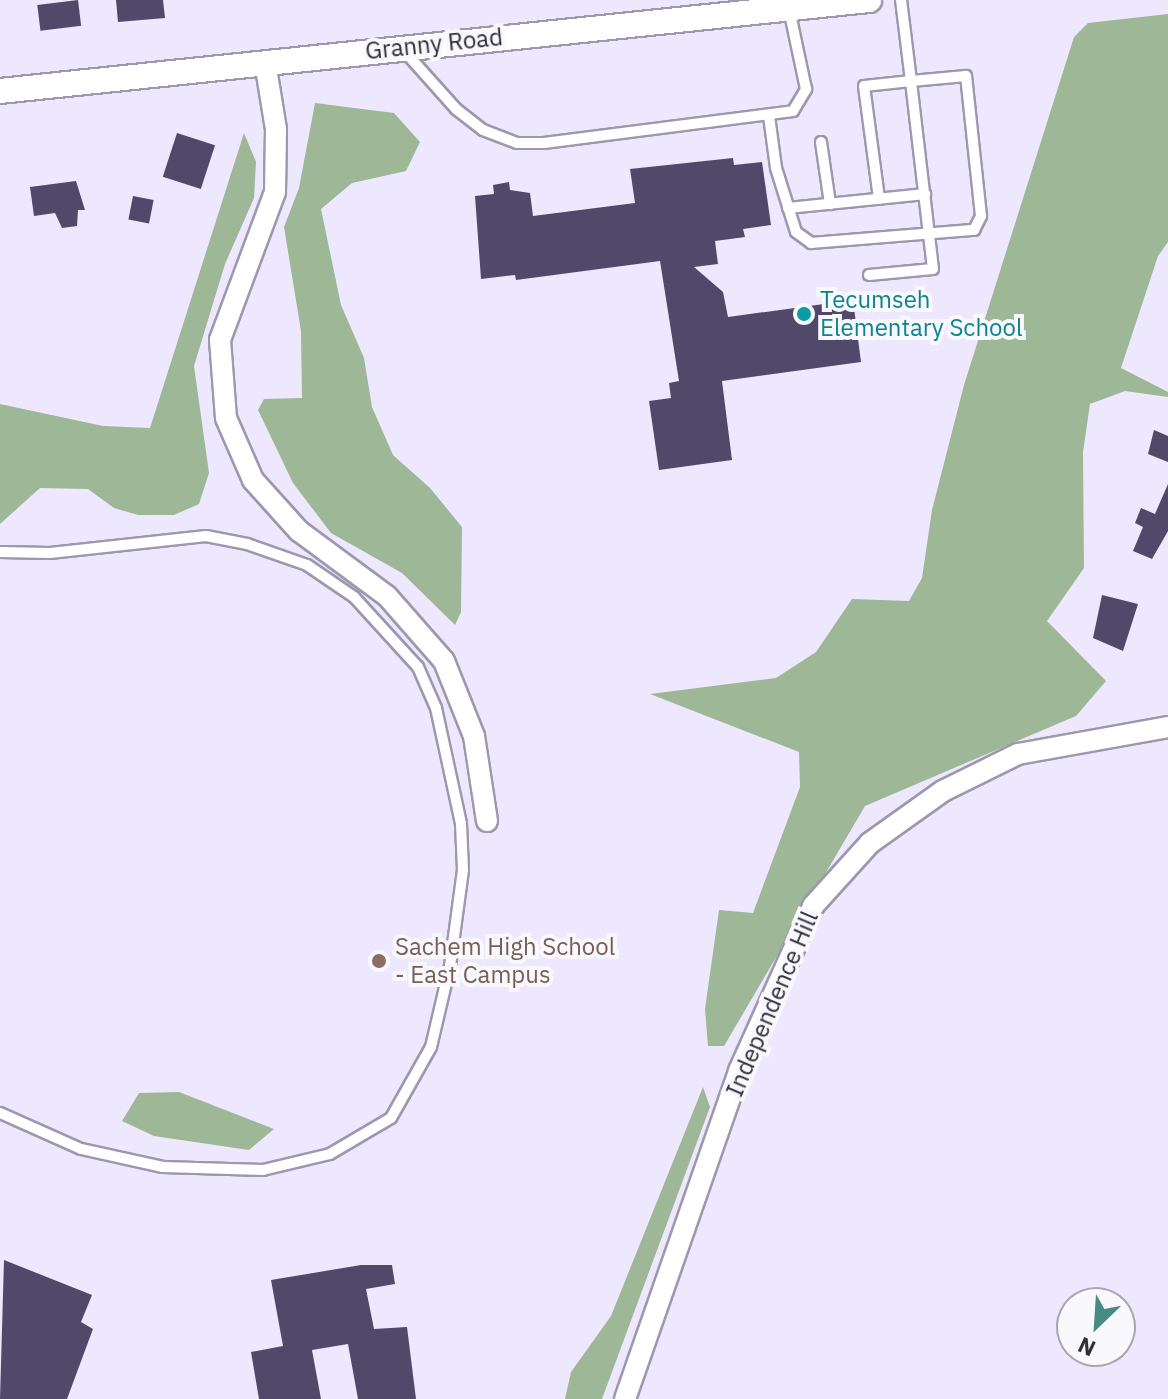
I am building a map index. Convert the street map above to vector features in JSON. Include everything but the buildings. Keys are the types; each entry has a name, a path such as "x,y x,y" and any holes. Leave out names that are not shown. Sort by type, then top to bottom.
{"street":[{"name":"Granny Road","path":"0,91 788,3 869,0"},
{"path":"265,62 276,129 275,192 239,278 220,340 226,418 253,480 299,531 387,596 444,661 474,736 487,821"},
{"name":"Independence Hill","path":"625,1399 739,1071 813,906 870,843 943,791 1018,754 1168,727"}],"lane":[{"path":"869,275 933,269 901,0"},
{"path":"398,47 467,119 517,143 769,116 793,111 806,89 788,3"},
{"path":"769,116 788,208 796,232 811,243 930,236 974,230 981,216 966,76 864,86 879,199"},
{"path":"821,142 830,204"},
{"path":"788,208 925,194"},
{"path":"0,552 50,553 206,536 247,544 307,565 354,597 418,667 449,751 461,824 463,870 444,993 431,1047 391,1118 330,1154 263,1170 149,1164 81,1149 0,1113"},
{"path":"461,824 487,821"}],"green space":[{"path":"1168,14 1168,242 1158,256 1121,368 1168,392 1168,397 1125,391 1090,404 1083,452 1084,568 1047,621 1106,681 1076,716 865,806 724,1046 708,1046 705,1009 719,910 753,913 800,787 799,752 650,694 776,678 816,652 852,599 909,601 922,578 932,510 964,385 1074,37 1088,23"},
{"path":"315,103 394,113 420,142 406,171 352,183 321,209 341,305 364,358 372,407 393,455 430,488 462,527 461,612 455,625 402,573 331,533 293,483 258,410 264,399 302,398 301,331 284,227 299,188"},
{"path":"244,133 256,162 254,198 225,264 194,366 209,473 199,504 174,515 138,515 114,508 88,489 40,488 0,524 0,404 103,426 150,428"},
{"path":"703,1087 710,1107 602,1399 565,1399 571,1372 611,1316"},
{"path":"179,1092 274,1129 249,1150 154,1136 122,1121 139,1093"}],"place":[{"name":"Tecumseh Elementary School","path":"804,314"},
{"name":"Sachem High School - East Campus","path":"379,961"}]}
